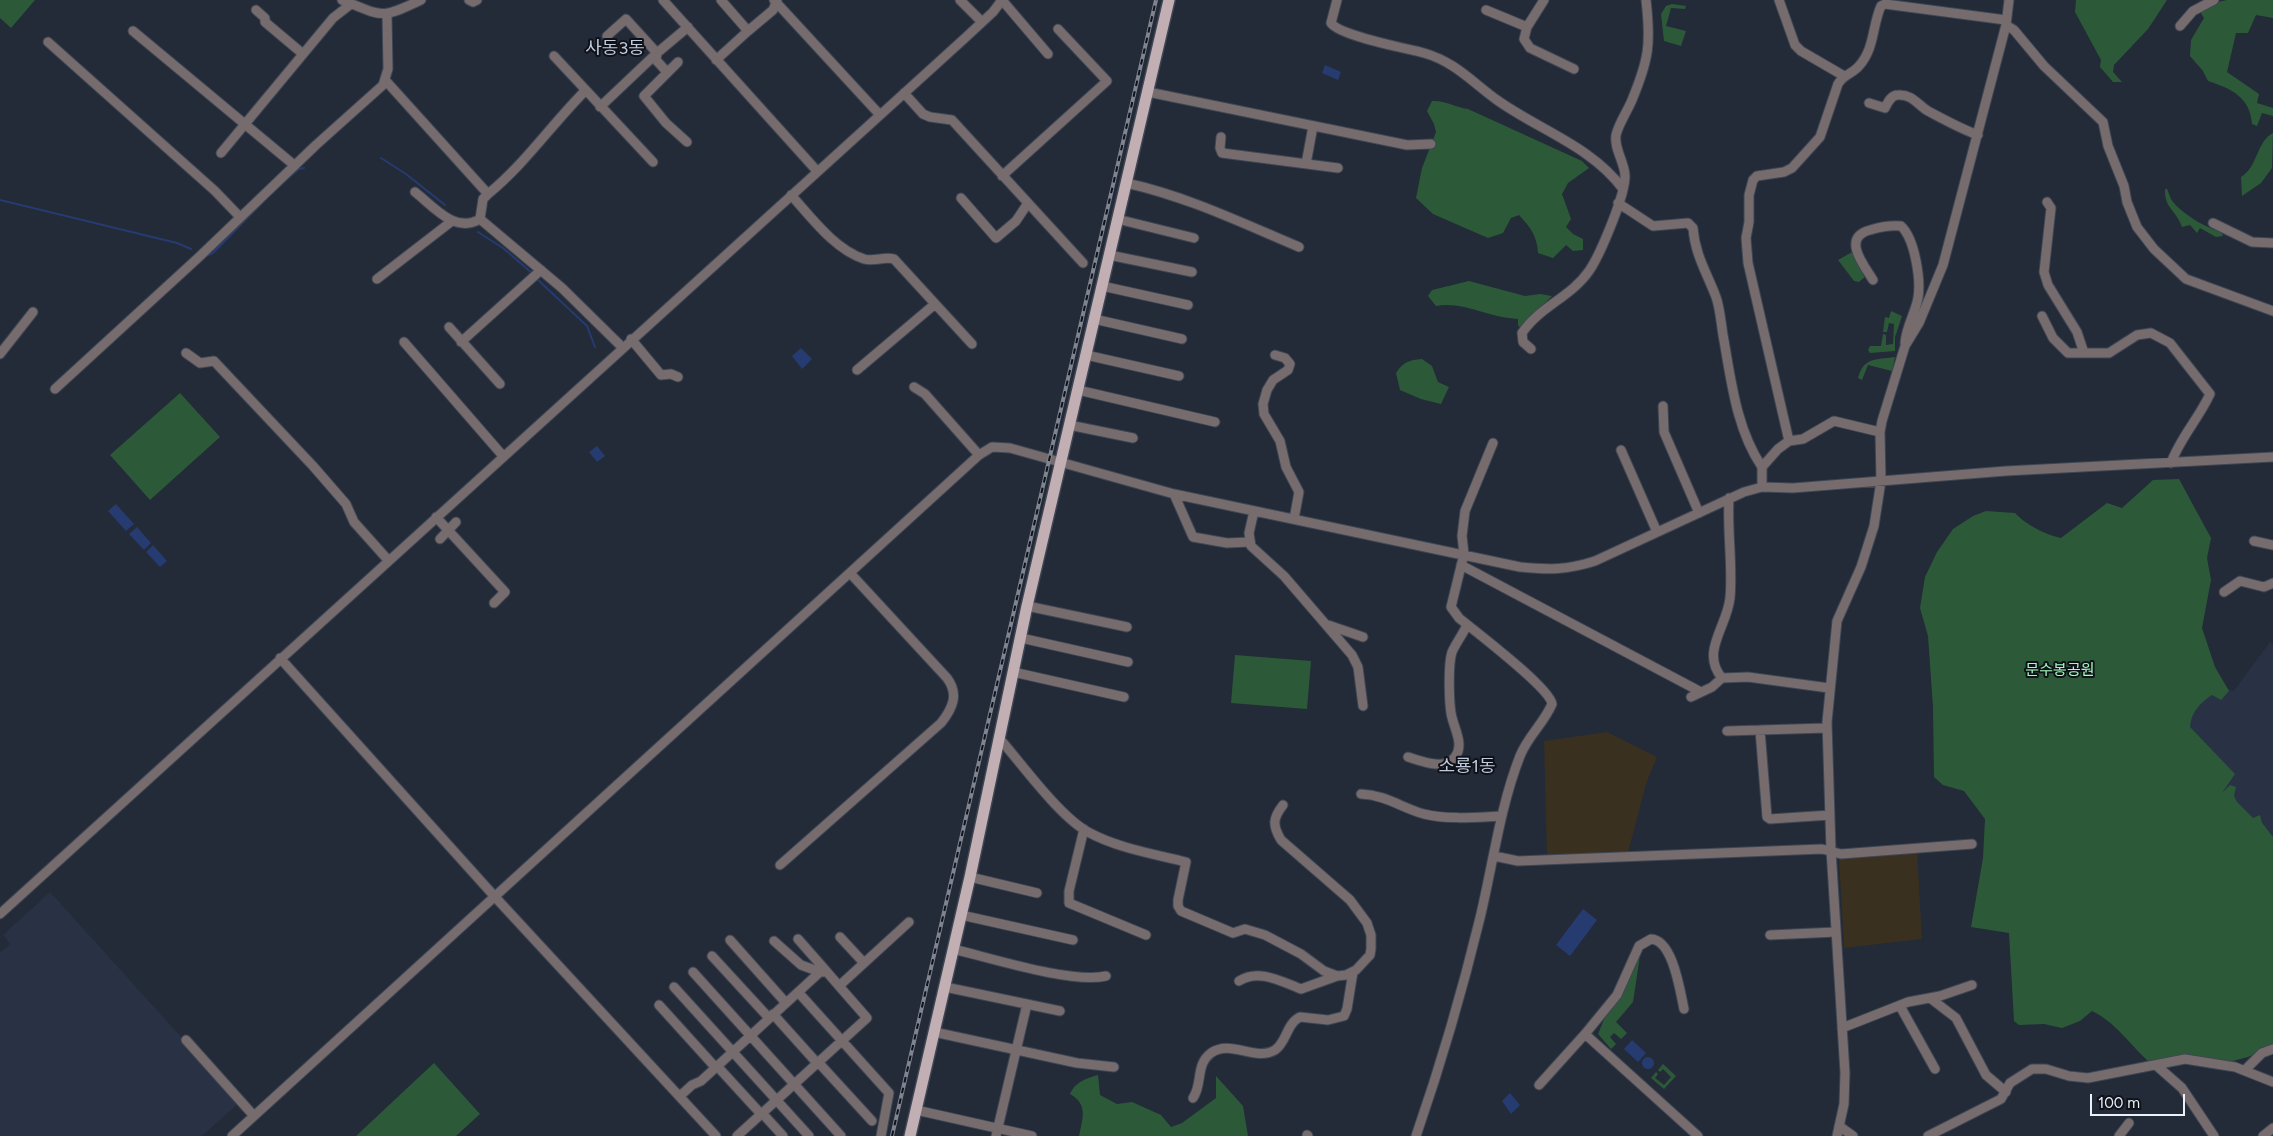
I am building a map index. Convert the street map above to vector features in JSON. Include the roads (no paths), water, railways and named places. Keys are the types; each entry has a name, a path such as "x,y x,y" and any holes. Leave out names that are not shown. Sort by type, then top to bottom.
{"main road":[{"path":"910,1136 970,877 1027,606 1169,0"}],"street":[{"path":"342,0 354,3 377,15 387,15 421,0"},
{"path":"469,0 473,2 477,0"},
{"path":"663,0 817,172"},
{"path":"721,0 748,31"},
{"path":"716,60 773,10 776,0"},
{"path":"776,0 880,115"},
{"path":"960,0 982,22"},
{"path":"0,914 982,22 1002,0 1048,54"},
{"path":"1337,0 1331,23 1334,28 1353,36 1444,59 1497,100 1590,156 1623,189"},
{"path":"1544,0 1527,27 1524,40 1530,48 1574,69"},
{"path":"1531,349 1523,342 1522,333 1536,316 1577,286 1589,271 1598,256 1623,189 1625,176 1615,140 1648,53 1650,36 1646,0"},
{"path":"1779,0 1795,46 1801,51 1830,65 1844,76"},
{"path":"1905,346 1919,322 1943,265 2006,22 2009,0"},
{"path":"2180,26 2193,11 2214,0"},
{"path":"221,153 333,18 354,3"},
{"path":"1789,442 1748,263 1746,238 1749,222 1749,195 1753,180 1757,176 1784,172 1792,168 1820,137 1838,84 1844,76 1859,66 1872,44 1879,11 1885,4 2006,22 2044,66 2103,122 2108,146 2124,186 2127,202 2137,226 2154,249 2186,279 2273,311"},
{"path":"256,10 265,18 264,22 303,54"},
{"path":"1486,10 1527,27"},
{"path":"55,389 386,81 388,69 387,15"},
{"path":"607,36 626,19 657,53"},
{"path":"600,107 657,53 688,28"},
{"path":"1002,176 1106,81 1058,29"},
{"path":"133,31 246,123 294,165"},
{"path":"48,42 215,191 240,217"},
{"path":"657,53 656,60 667,72"},
{"path":"554,56 653,162"},
{"path":"678,62 644,93 644,96 666,123 687,142"},
{"path":"386,81 488,194"},
{"path":"480,220 484,199 488,194 504,180 548,129 585,91"},
{"path":"1148,92 1407,145 1431,144"},
{"path":"904,93 923,114 930,117 952,120 1083,263"},
{"path":"1869,103 1885,108 1896,94 1906,95 1925,110 1963,130 1978,134"},
{"path":"1306,164 1313,126"},
{"path":"1221,136 1220,148 1222,154 1338,168"},
{"path":"1126,183 1157,190 1205,207 1299,247"},
{"path":"415,192 452,222 472,224 480,220"},
{"path":"791,195 818,224 855,256 877,261 884,258 894,260 972,344"},
{"path":"961,198 996,238 1016,221 1028,203"},
{"path":"2047,202 2050,208 2044,272 2048,285 2076,332 2084,354"},
{"path":"1618,203 1653,226 1688,223 1693,228 1694,245 1716,298 1743,432 1753,454 1762,467 1762,487"},
{"path":"480,220 536,274 622,347"},
{"path":"1118,220 1194,238"},
{"path":"377,280 452,222"},
{"path":"2212,223 2252,242 2273,243"},
{"path":"1836,1136 1844,1104 1845,1073 1831,850 1826,728 1837,621 1855,582 1874,526 1881,481 1880,432 1905,346 1906,330 1918,299 1919,281 1910,239 1901,226 1878,227 1862,232 1856,240 1856,251 1873,280"},
{"path":"1109,255 1192,272"},
{"path":"461,342 536,274"},
{"path":"1102,286 1188,305"},
{"path":"857,370 935,304"},
{"path":"0,354 34,312"},
{"path":"2042,316 2053,338 2068,353 2108,352 2136,335 2151,333 2170,343 2210,394 2202,411 2175,452 2171,463"},
{"path":"1094,319 1182,339"},
{"path":"449,327 500,384"},
{"path":"631,339 661,375 671,374 678,377"},
{"path":"404,342 503,456"},
{"path":"186,353 200,363 214,362 313,466 346,504 354,522 388,560"},
{"path":"1086,355 1179,376"},
{"path":"1275,355 1285,358 1290,364 1288,370 1273,380 1267,390 1263,404 1264,414 1280,441 1286,467 1299,492 1294,519"},
{"path":"914,387 925,394 979,455"},
{"path":"1078,390 1215,422"},
{"path":"1663,406 1664,432 1699,513"},
{"path":"1762,467 1778,449 1789,442 1803,439 1834,421 1880,432"},
{"path":"1070,425 1133,438"},
{"path":"1416,1136 1449,1035 1494,856 1502,816 1520,756 1528,739 1550,710 1552,704 1551,698 1467,625 1451,607 1464,554 1462,536 1465,511 1493,443"},
{"path":"232,1136 496,898 979,455 992,447 1002,446 1174,494 1520,567 1554,571 1575,568 1595,561 1729,498 1762,487 1793,488 2006,471 2273,457"},
{"path":"1621,450 1657,532"},
{"path":"1174,494 1193,537 1227,543 1250,542 1284,576 1323,623 1339,639 1358,667 1363,706"},
{"path":"1722,678 1713,663 1713,658 1730,599 1729,498"},
{"path":"1250,542 1254,511"},
{"path":"436,517 506,593 494,603"},
{"path":"440,539 456,522"},
{"path":"2254,541 2273,545"},
{"path":"1461,565 1701,692"},
{"path":"780,865 941,723 952,706 954,697 952,685 947,678 850,573"},
{"path":"2224,592 2240,581 2264,586 2273,583"},
{"path":"1027,606 1127,627"},
{"path":"1323,623 1363,637"},
{"path":"1408,757 1437,764 1446,764 1455,758 1459,744 1450,713 1451,660 1452,651 1467,625"},
{"path":"1021,638 1128,662"},
{"path":"280,658 496,898 716,1136"},
{"path":"1013,672 1124,697"},
{"path":"1692,697 1712,687 1722,678 1748,677 1829,688"},
{"path":"1727,731 1826,728"},
{"path":"1760,730 1767,817 1770,819 1830,815"},
{"path":"999,738 1067,815 1084,829 1135,849 1186,862 1178,900 1178,906 1181,910 1233,933 1246,929 1266,935 1302,954 1324,971 1337,976"},
{"path":"1361,794 1377,795 1422,813 1441,817 1502,816"},
{"path":"1239,981 1255,976 1270,976 1301,989 1353,972 1370,954 1371,935 1367,922 1350,900 1281,840 1274,828 1274,817 1283,805"},
{"path":"1084,829 1069,891 1070,904 1146,935"},
{"path":"1494,856 1518,861 1831,850 1841,854 1972,844"},
{"path":"970,877 1037,893"},
{"path":"961,915 1073,940"},
{"path":"839,986 909,922"},
{"path":"1770,935 1836,932"},
{"path":"840,937 864,963"},
{"path":"737,1136 747,1133 761,1114 867,1018 839,986 823,972 798,938"},
{"path":"1539,1085 1617,995 1639,946 1651,939 1660,941 1665,946 1684,1009"},
{"path":"730,940 786,1002"},
{"path":"774,941 801,965 823,972"},
{"path":"953,949 1072,976 1094,979 1106,976"},
{"path":"712,956 872,1121"},
{"path":"693,972 794,1084 837,1135"},
{"path":"680,1096 716,1067 786,1002 823,972"},
{"path":"1193,1098 1204,1061 1212,1052 1224,1048 1267,1052 1275,1050 1281,1043 1289,1026 1300,1017 1328,1020 1344,1016 1353,972"},
{"path":"1842,1028 1900,1006 1972,985"},
{"path":"674,987 809,1136"},
{"path":"945,987 1060,1011"},
{"path":"798,992 889,1093 881,1136"},
{"path":"1930,998 1956,1018 1986,1074 2006,1092"},
{"path":"997,1132 1027,1004"},
{"path":"659,1005 783,1136"},
{"path":"1900,1006 1935,1069"},
{"path":"934,1032 1077,1063 1114,1066"},
{"path":"1585,1034 1698,1136"},
{"path":"186,1040 254,1116"},
{"path":"2245,1070 2262,1053 2273,1049"},
{"path":"1929,1136 2001,1100 2010,1083 2032,1069 2046,1069 2069,1076 2088,1078 2185,1059 2245,1070 2273,1082"},
{"path":"2157,1066 2182,1088 2214,1136"},
{"path":"916,1110 997,1132 1032,1136"},
{"path":"2118,1136 2129,1123"},
{"path":"1839,1126 1853,1136"},
{"path":"2264,1136 2273,1128"}],"water":[{"path":"1325,65 1341,72 1338,80 1322,73"},
{"path":"801,348 812,359 802,369 792,356"},
{"path":"597,446 605,456 597,462 589,452"},
{"path":"116,504 134,524 126,531 108,511"},
{"path":"137,527 151,543 144,550 129,534"},
{"path":"153,545 167,561 160,567 146,552"},
{"path":"1583,909 1597,920 1570,956 1556,945"},
{"path":"1632,1040 1646,1053 1638,1062 1624,1049"},
{"path":"1648,1057 1654,1063 1648,1069 1642,1063"},
{"path":"1510,1093 1520,1105 1511,1114 1502,1101"}],"waterway":[{"path":"381,158 406,174 445,205"},
{"path":"281,184 299,169 304,168"},
{"path":"0,200 177,243 191,249"},
{"path":"206,256 213,253 264,201"},
{"path":"478,232 503,248 533,274"},
{"path":"536,278 587,326 595,347"}],"railway":[{"path":"892,1136 1156,0"}],"district":[{"name":"사동3동","path":"615,49"},
{"name":"소룡1동","path":"1467,767"}],"park label":[{"name":"문수봉공원","path":"2060,671"}]}
